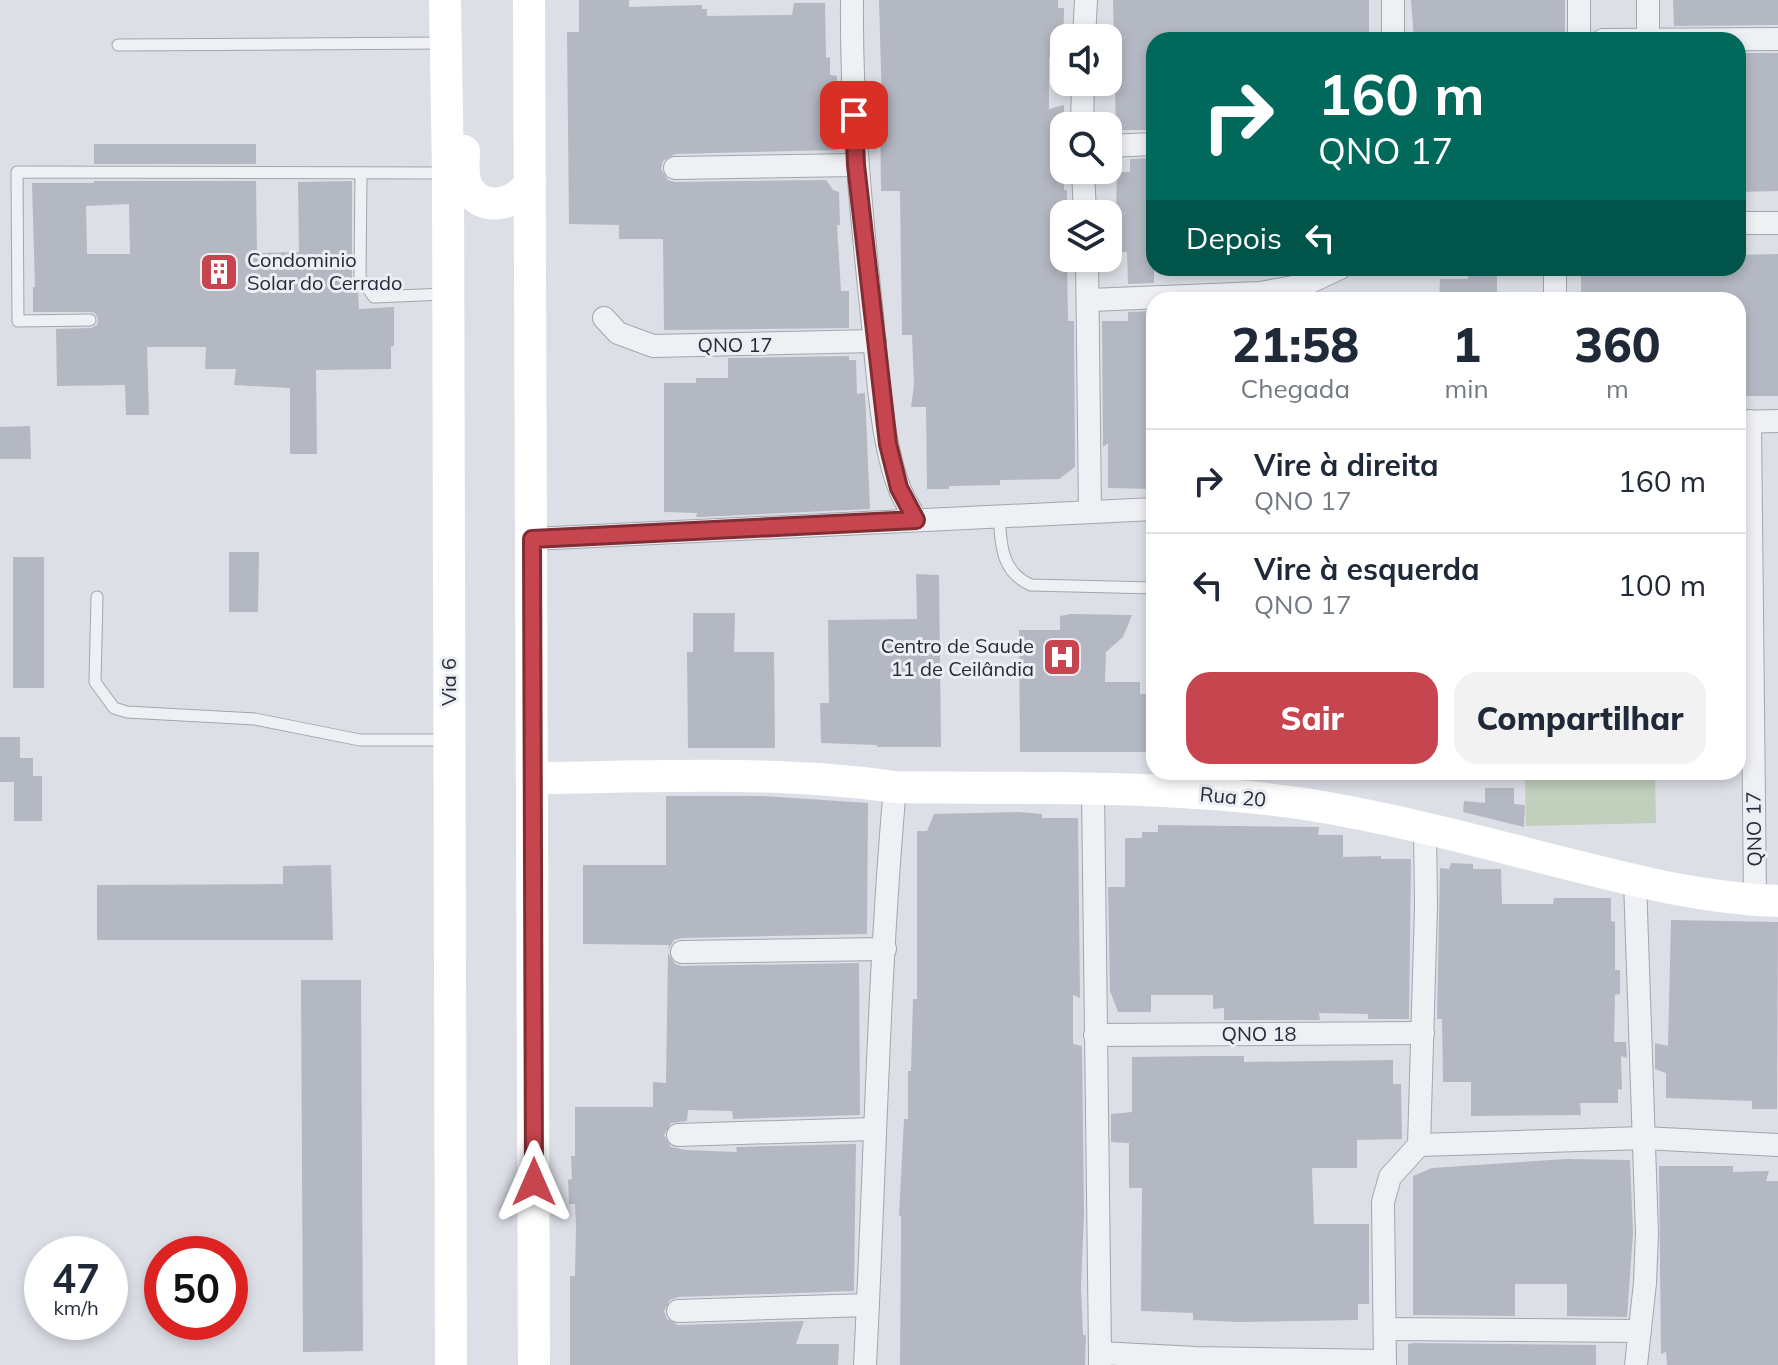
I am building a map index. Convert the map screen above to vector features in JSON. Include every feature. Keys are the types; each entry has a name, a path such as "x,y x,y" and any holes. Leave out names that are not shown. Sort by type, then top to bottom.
{"main road":[{"name":"Via 6","path":"445,0 451,1365"},
{"path":"460,0 464,18 464,180 475,195 491,203 503,204 524,193 530,183"},
{"path":"529,0 534,1365"},
{"name":"Rua 20","path":"533,778 766,776 845,780 895,787 1218,794 1312,806 1425,828 1635,881 1700,894 1766,900"}],"street":[{"path":"852,0 851,65 856,165 875,341 888,444 899,488 916,520"},
{"path":"1085,24 1086,0"},
{"path":"1393,0 1393,32"},
{"path":"1579,0 1579,32"},
{"path":"1648,0 1648,32"},
{"path":"1746,39 1778,39"},
{"path":"1122,145 1146,144"},
{"path":"675,168 856,165"},
{"path":"1746,223 1778,223"},
{"path":"1088,272 1090,512"},
{"path":"1266,292 1304,285 1323,276"},
{"path":"1090,300 1146,298"},
{"name":"QNO 17","path":"604,318 618,333 653,346 875,341"},
{"name":"QNO 17","path":"1746,421 1778,421"},
{"name":"QNO 17","path":"1746,465 1766,900"},
{"path":"532,539 1146,509"},
{"path":"865,1365 874,1129 895,787"},
{"path":"1093,790 1100,1359 1385,1363 1383,1202 1390,1177 1419,1145 1426,907 1425,828"},
{"path":"1635,881 1647,1233 1636,1365"},
{"path":"682,952 885,949"},
{"name":"QNO 18","path":"1095,1035 1423,1033"},
{"path":"678,1135 874,1129"},
{"path":"1419,1145 1644,1138 1778,1145"},
{"path":"678,1311 868,1305"},
{"path":"1385,1329 1640,1331"}],"lane":[{"path":"118,45 445,43"},
{"path":"90,320 18,321 17,172 448,173"},
{"path":"361,173 360,277 374,297 447,294"},
{"path":"999,516 1002,551 1007,565 1019,580 1031,585 1146,588"},
{"path":"97,597 95,682 114,708 127,712 255,719 360,740 450,740"}],"green space":[{"path":"1525,780 1655,780 1656,823 1526,826"}],"building":[{"path":"579,0 629,0 629,7 702,5 702,9 707,9 707,16 792,15 794,3 825,3 826,58 830,57 830,75 837,76 837,150 675,154 663,161 661,169 668,180 675,182 826,180 833,190 839,192 840,225 837,225 841,291 849,291 849,328 664,330 663,239 619,239 619,225 569,224 567,32 579,32"},
{"path":"879,0 1058,0 1058,8 1064,8 1064,24 1050,24 1049,109 1064,105 1064,112 1050,112 1050,184 1064,184 1067,200 1050,200 1050,272 1067,272 1068,321 1074,321 1075,467 1059,479 1000,480 1000,485 927,489 926,407 911,407 914,385 912,335 902,335 900,191 881,191"},
{"path":"1113,0 1369,0 1369,32 1146,32 1146,130 1122,130 1122,112 1116,112 1115,96 1122,96 1122,24 1114,24"},
{"path":"1411,0 1565,0 1565,32 1413,32"},
{"path":"1673,0 1778,0 1778,25 1674,26"},
{"path":"1746,53 1778,53 1778,191 1746,192"},
{"path":"94,144 256,144 256,164 94,164"},
{"path":"1146,158 1146,276 1154,276 1154,283 1128,284 1127,252 1122,252 1122,200 1116,200 1117,184 1122,184 1122,172 1130,172 1130,159"},
{"name":"Condominio Solar do Cerrado","path":"256,181 257,253 299,252 298,182 352,181 352,285 358,290 359,309 394,307 394,346 391,346 391,369 316,370 317,454 290,454 290,388 234,385 236,369 205,369 206,347 147,347 149,415 126,415 125,385 57,386 56,329 91,328 97,325 98,319 95,313 90,312 33,312 32,183","holes":["129,204 130,254 87,254 86,206"]},
{"path":"1778,254 1778,396 1746,396 1746,292 1581,292 1581,276 1746,276 1746,255"},
{"path":"1468,276 1497,276 1497,292 1439,292 1440,279 1468,279"},
{"path":"1146,311 1146,489 1108,488 1108,443 1103,447 1102,321 1128,321 1128,312"},
{"path":"849,356 849,360 856,360 857,394 865,393 870,509 700,517 696,517 697,513 664,512 664,383 696,383 696,378 728,378 728,358"},
{"path":"30,426 31,459 0,459 0,427"},
{"path":"229,552 259,552 258,612 229,612"},
{"path":"13,557 44,557 44,688 13,688"},
{"path":"916,574 939,575 941,747 821,743 820,703 829,703 828,620 917,619"},
{"path":"693,613 735,613 734,652 774,652 775,748 688,748 687,652 693,652"},
{"path":"1132,615 1123,637 1106,652 1105,682 1140,682 1140,694 1146,694 1146,752 1020,752 1019,630 1060,630 1060,616"},
{"path":"0,737 20,737 20,758 33,758 33,776 42,776 42,821 14,821 14,782 0,782"},
{"path":"1485,788 1514,788 1514,804 1525,805 1524,827 1463,812 1464,801 1485,803"},
{"path":"666,796 763,796 868,803 867,934 682,938 674,940 668,950 669,945 583,944 583,865 666,865"},
{"path":"934,814 1042,814 1042,818 1078,818 1080,998 1073,995 1073,1044 1082,1046 1084,1214 1081,1287 1083,1335 1086,1335 1085,1365 900,1365 899,1216 904,1119 908,1119 913,999 917,999 917,831 927,831"},
{"path":"1158,825 1319,827 1318,835 1343,835 1343,857 1411,859 1409,1019 1368,1019 1368,1014 1319,1013 1320,1020 1224,1020 1224,1008 1213,1009 1213,995 1151,995 1151,1012 1118,1012 1110,991 1108,887 1125,887 1125,838 1142,838 1142,832 1158,832"},
{"path":"1451,863 1473,864 1473,869 1501,869 1502,904 1553,904 1554,898 1611,898 1611,921 1615,922 1615,970 1620,970 1620,994 1615,995 1614,1042 1626,1042 1627,1058 1621,1056 1622,1090 1618,1089 1618,1103 1580,1103 1581,1115 1471,1116 1471,1082 1443,1082 1442,1019 1437,1019 1440,868 1449,869"},
{"path":"331,865 333,940 97,940 97,885 283,884 283,866"},
{"path":"1671,920 1778,922 1777,1109 1752,1109 1752,1101 1666,1098 1666,1073 1655,1069 1655,1043 1668,1046"},
{"path":"668,953 675,964 682,966 859,963 860,1115 733,1119 732,1111 688,1110 687,1121 671,1123 664,1135 671,1147 686,1150 737,1152 736,1147 856,1144 854,1291 678,1297 670,1300 664,1311 667,1319 678,1325 804,1321 796,1344 839,1344 838,1365 570,1365 570,1276 575,1276 576,1228 575,1204 569,1204 568,1180 572,1179 571,1156 575,1156 575,1107 653,1107 653,1082 666,1083"},
{"path":"301,980 361,980 363,1351 303,1352"},
{"path":"1244,1056 1244,1062 1393,1060 1393,1084 1401,1084 1402,1139 1357,1140 1357,1168 1312,1168 1314,1224 1369,1224 1369,1304 1358,1304 1358,1320 1238,1322 1193,1320 1193,1313 1141,1311 1142,1188 1129,1188 1129,1143 1111,1142 1111,1114 1132,1112 1132,1057"},
{"path":"1566,1159 1630,1160 1633,1233 1627,1317 1567,1316 1567,1284 1515,1284 1515,1316 1413,1315 1413,1176 1432,1168"},
{"path":"1659,1166 1733,1166 1733,1172 1769,1171 1766,1181 1778,1181 1778,1365 1667,1365 1666,1352 1661,1354"},
{"path":"1408,1344 1596,1345 1596,1365 1408,1365"}],"place":[{"name":"Condominio Solar do Cerrado","path":"219,272"},
{"name":"Centro de Saude 11 de Ceilândia","path":"1062,657"}],"route":[{"path":"534,1182 532,539 916,520 899,488 888,444 856,165 854,115"}]}
